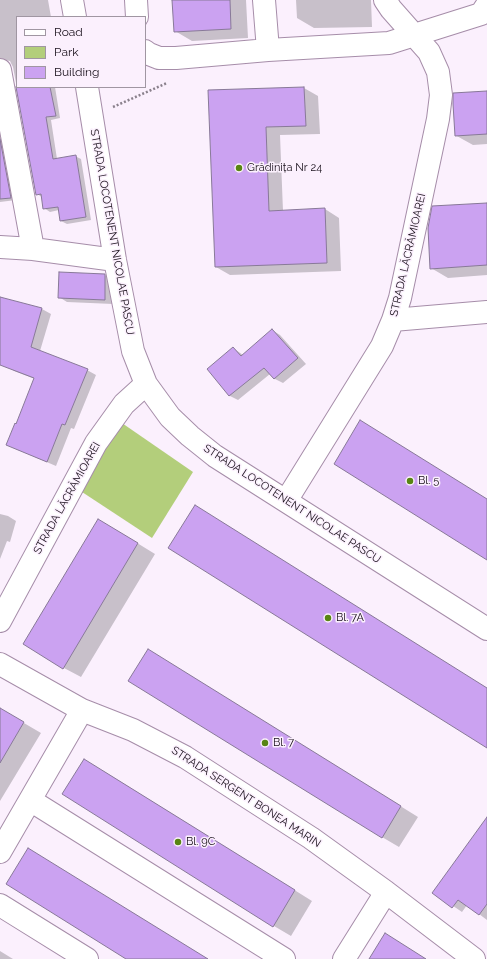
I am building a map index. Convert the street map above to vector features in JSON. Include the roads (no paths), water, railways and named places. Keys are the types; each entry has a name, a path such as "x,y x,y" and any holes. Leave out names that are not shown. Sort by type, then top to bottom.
{"street":[{"path":"72,0 75,16"},
{"path":"136,0 137,16"},
{"path":"264,0 268,50"},
{"name":"STRADA LĂCRĂMIOAREI","path":"286,501 382,346 393,320 402,291 438,119 442,95 438,72 429,52 391,9 385,0"},
{"path":"146,52 159,58 171,58 268,50 389,43 481,14 487,5"},
{"path":"0,70 33,249"},
{"name":"STRADA LOCOTENENT NICOLAE PASCU","path":"87,88 115,260 133,351 146,384 170,416 190,436 215,456 487,629"},
{"path":"0,248 33,249 115,260"},
{"path":"393,320 487,312"},
{"name":"STRADA LĂCRĂMIOAREI","path":"0,620 96,443 124,404 146,384"},
{"name":"STRADA SERGENT BONEA MARIN","path":"0,664 82,710 133,730 185,757 311,838 386,892 467,957"},
{"path":"0,852 82,710"},
{"path":"30,800 284,959"},
{"path":"344,959 386,892"},
{"path":"0,905 87,959"}],"place":[{"name":"Grădinița Nr 24","path":"239,168"},
{"name":"Bl. 5","path":"410,481"},
{"name":"Bl. 7A","path":"328,618"},
{"name":"Bl. 7","path":"265,743"},
{"name":"Bl. 9C","path":"178,842"}]}
